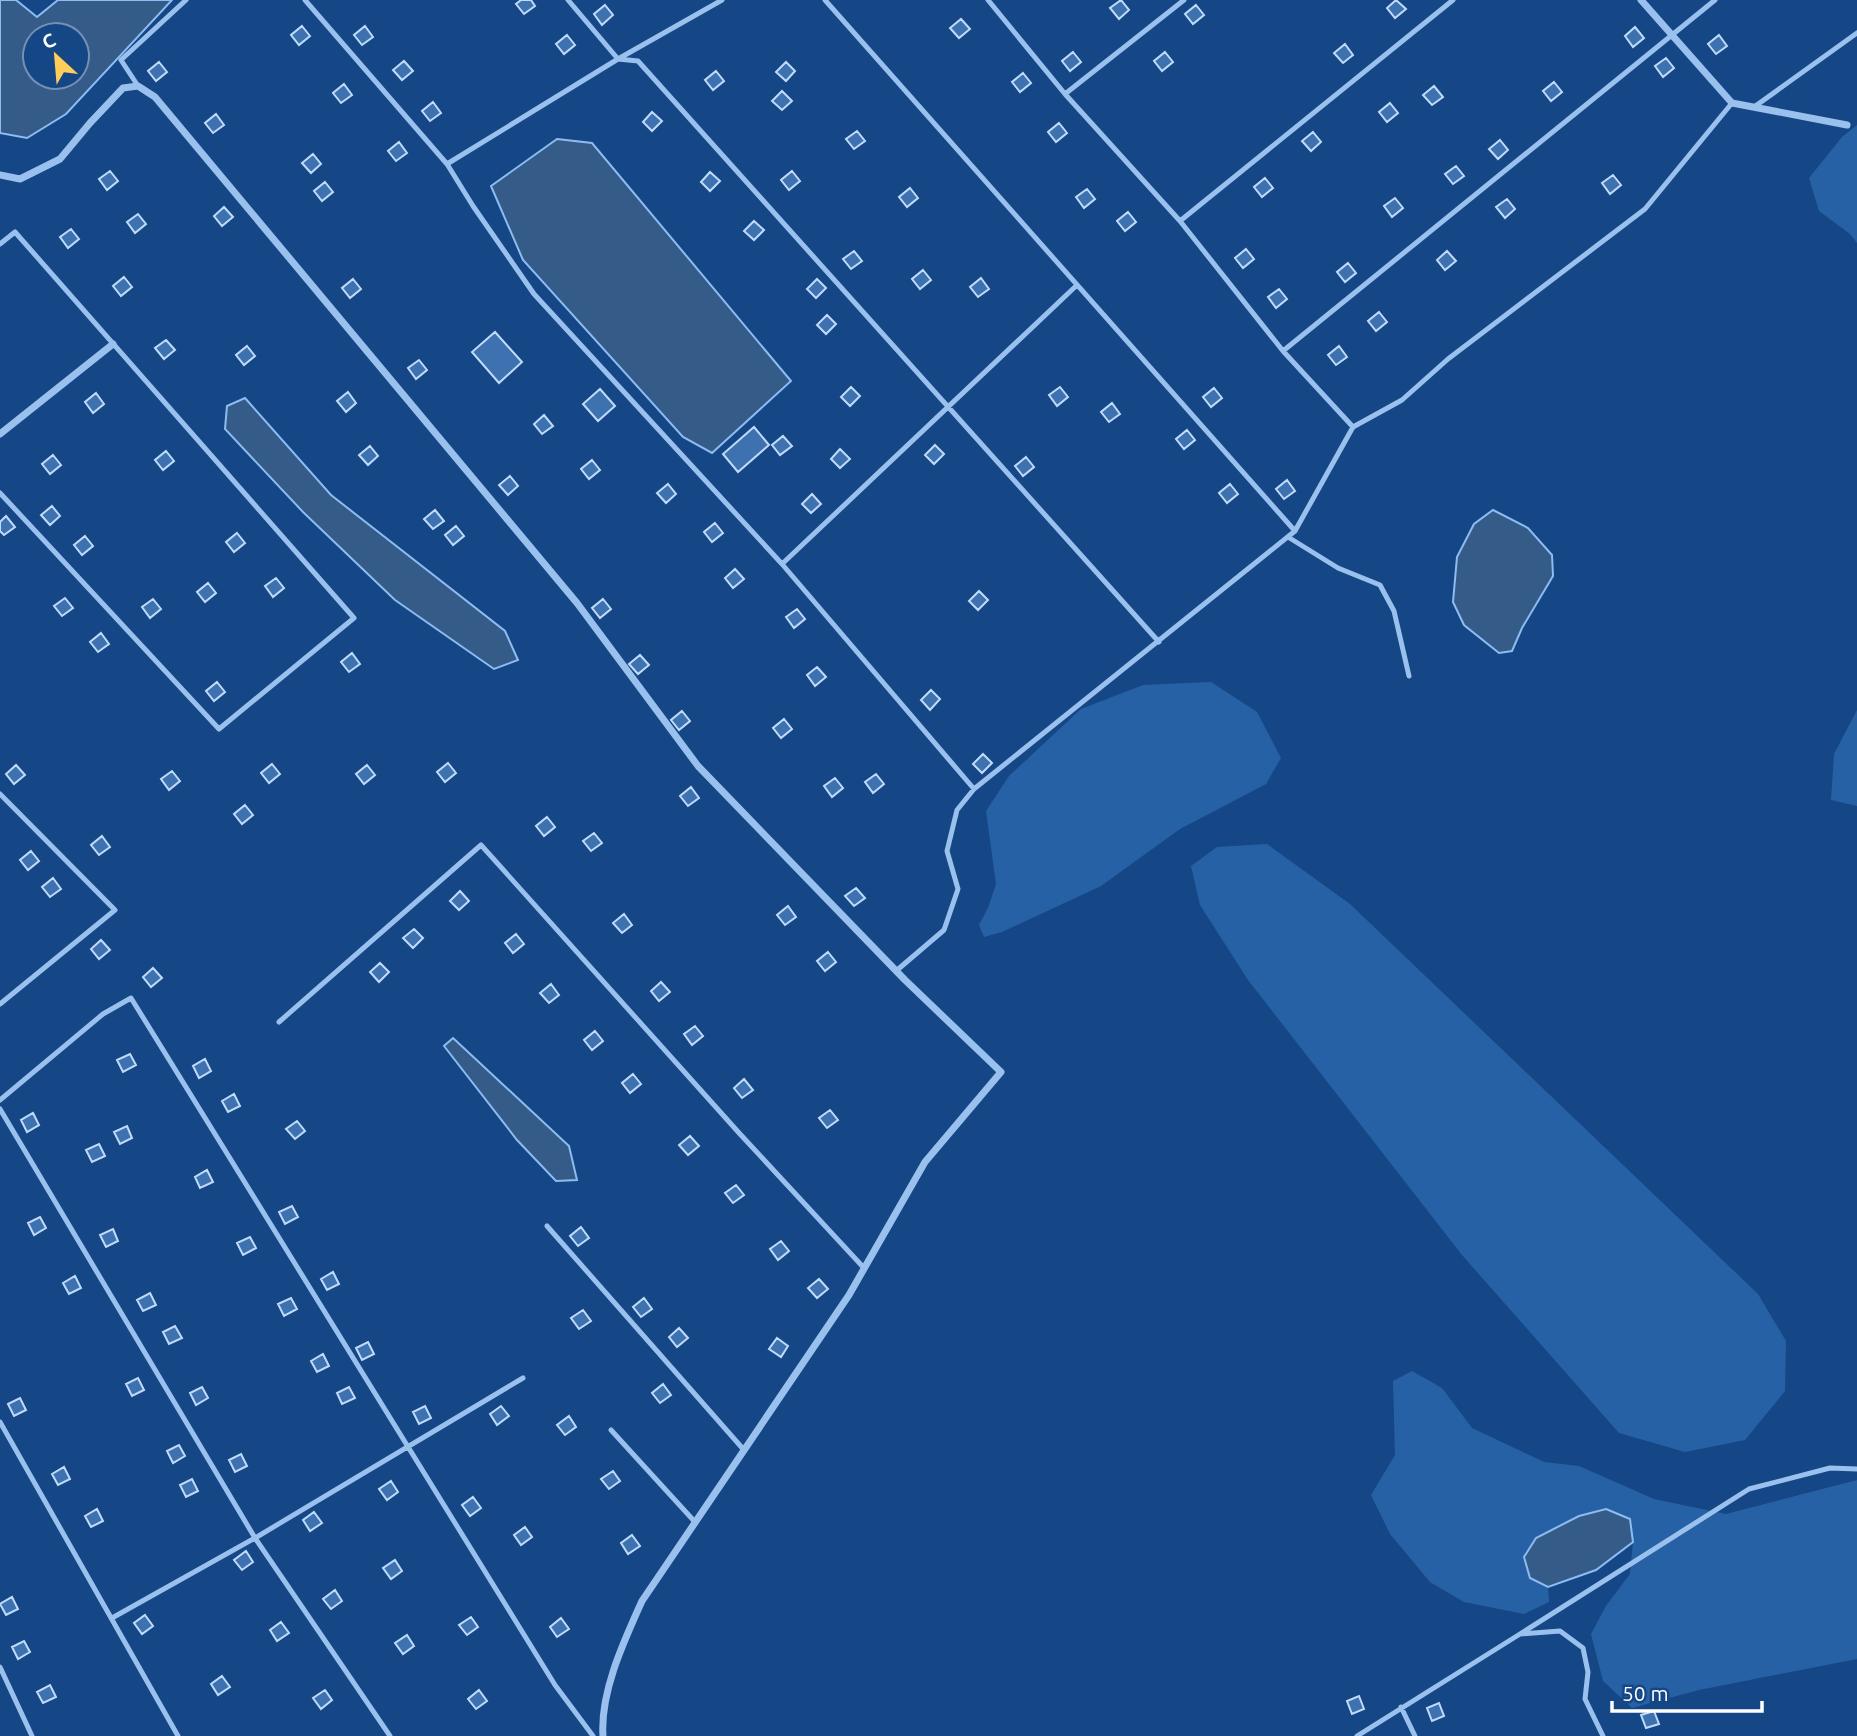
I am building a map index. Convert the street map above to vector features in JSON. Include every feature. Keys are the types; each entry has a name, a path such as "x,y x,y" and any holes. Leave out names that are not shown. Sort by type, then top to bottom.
{"street":[{"path":"1641,0 1732,103 1847,125"},
{"path":"0,174 20,179 60,159 123,88 138,86 155,97 577,603 698,766 896,971 1001,1072 925,1162 849,1294 642,1601 619,1655 602,1719 603,1736"},
{"path":"0,434 113,344"}],"lane":[{"path":"138,86 121,60 186,0"},
{"path":"305,0 447,164 534,294 782,564 974,789"},
{"path":"568,0 618,59 638,61 1159,642"},
{"path":"447,164 618,59 722,0"},
{"path":"825,0 1295,531"},
{"path":"988,0 1065,94 1180,221 1283,351 1353,427"},
{"path":"1065,94 1184,0"},
{"path":"1180,221 1453,0"},
{"path":"1283,351 1715,0"},
{"path":"1754,107 1857,33"},
{"path":"896,971 944,930 958,889 947,851 957,810 974,789 1295,531 1353,427 1402,400 1448,359 1645,209 1732,103"},
{"path":"0,244 15,232 354,618 219,729 0,493"},
{"path":"782,564 1077,285"},
{"path":"1288,537 1338,568 1380,585 1394,611 1409,676"},
{"path":"0,794 115,910 0,1004"},
{"path":"279,1022 481,845 864,1268"},
{"path":"0,1100 103,1014 131,998 555,1685 593,1736"},
{"path":"0,1109 255,1538 390,1736"},
{"path":"547,1226 744,1450"},
{"path":"112,1618 255,1538 523,1378"},
{"path":"0,1422 178,1736"},
{"path":"611,1430 695,1522"},
{"path":"1357,1736 1749,1489 1830,1468 1857,1469"},
{"path":"1520,1634 1560,1631 1583,1648 1588,1672 1585,1699 1603,1736"},
{"path":"0,1667 32,1736"},
{"path":"1401,1707 1415,1736"}],"shaded area":[{"path":"0,0 16,0 37,17 58,0 172,0 91,87 91,21 21,21 21,91 87,91 66,114 27,138 0,133"},
{"path":"1857,125 1857,243 1850,234 1819,211 1809,178 1842,137"},
{"path":"557,139 592,143 791,381 712,453 683,437 523,260 491,186"},
{"path":"245,398 331,495 505,631 518,660 494,669 395,600 303,512 225,429 227,406"},
{"path":"1493,510 1528,528 1552,555 1553,576 1522,628 1512,651 1499,653 1464,625 1453,602 1457,557 1474,524"},
{"path":"1211,682 1257,712 1281,758 1266,784 1180,829 1101,886 1002,932 984,937 979,925 996,884 986,811 1009,776 1081,709 1143,685"},
{"path":"1857,710 1857,806 1831,800 1834,754"},
{"path":"1267,844 1350,904 1758,1294 1786,1341 1785,1391 1745,1440 1685,1452 1619,1433 1462,1255 1248,980 1200,905 1191,866 1217,847"},
{"path":"453,1038 569,1146 577,1180 556,1181 517,1140 444,1046"},
{"path":"1412,1371 1442,1388 1472,1428 1544,1462 1579,1466 1654,1499 1726,1514 1857,1480 1857,1659 1699,1690 1632,1708 1603,1681 1591,1634 1606,1606 1630,1574 1633,1542 1530,1578 1548,1587 1549,1602 1524,1614 1464,1602 1430,1582 1390,1534 1371,1495 1395,1455 1393,1381"},
{"path":"1606,1509 1630,1519 1633,1542 1596,1570 1548,1587 1530,1578 1524,1557 1536,1538 1579,1516"}],"building":[{"path":"521,0 531,0 535,6 524,14 516,4"},
{"path":"1121,0 1129,10 1119,19 1110,8"},
{"path":"1396,0 1406,9 1395,18 1387,8"},
{"path":"605,5 613,15 602,25 594,14"},
{"path":"1196,5 1204,15 1193,24 1185,14"},
{"path":"961,19 970,29 959,38 950,28"},
{"path":"302,26 310,36 299,45 291,35"},
{"path":"365,26 373,37 362,45 354,35"},
{"path":"1635,27 1644,38 1633,47 1625,36"},
{"path":"567,35 575,45 564,54 556,44"},
{"path":"1719,35 1727,46 1716,54 1708,44"},
{"path":"1345,44 1353,55 1343,63 1334,53"},
{"path":"1073,52 1081,62 1070,71 1062,61"},
{"path":"1165,52 1173,62 1162,71 1154,61"},
{"path":"1666,58 1674,68 1663,77 1655,66"},
{"path":"404,61 413,71 402,80 393,70"},
{"path":"159,62 167,72 156,81 148,71"},
{"path":"786,62 795,71 786,81 776,72"},
{"path":"716,71 724,81 713,90 705,80"},
{"path":"1023,73 1031,83 1020,92 1012,82"},
{"path":"1554,82 1562,92 1551,101 1543,91"},
{"path":"344,84 352,95 341,103 333,93"},
{"path":"1434,86 1443,97 1432,105 1423,95"},
{"path":"782,91 792,101 782,110 772,101"},
{"path":"433,102 441,113 430,121 422,111"},
{"path":"1390,103 1398,113 1387,122 1379,112"},
{"path":"652,112 662,121 652,131 643,122"},
{"path":"216,114 224,125 213,133 205,123"},
{"path":"1059,123 1067,133 1056,142 1048,132"},
{"path":"857,131 865,141 854,149 846,139"},
{"path":"1313,132 1321,142 1311,151 1302,141"},
{"path":"1500,140 1508,150 1498,159 1489,149"},
{"path":"399,142 407,153 396,161 388,151"},
{"path":"313,154 321,164 311,173 302,163"},
{"path":"1456,166 1464,176 1453,184 1445,174"},
{"path":"110,171 118,181 107,190 99,179"},
{"path":"792,171 800,181 789,190 781,180"},
{"path":"710,172 720,181 710,191 701,182"},
{"path":"1613,175 1621,185 1610,194 1602,183"},
{"path":"1265,178 1273,188 1262,197 1254,187"},
{"path":"325,182 333,192 322,201 314,191"},
{"path":"910,188 918,198 907,207 899,197"},
{"path":"1087,189 1095,199 1084,208 1076,197"},
{"path":"1395,198 1403,208 1392,217 1384,206"},
{"path":"1507,199 1515,209 1505,218 1496,207"},
{"path":"224,207 233,217 222,226 214,216"},
{"path":"1128,212 1136,222 1125,231 1117,221"},
{"path":"138,214 146,224 135,233 127,222"},
{"path":"754,221 764,230 754,240 744,231"},
{"path":"71,229 79,239 68,248 60,237"},
{"path":"1246,249 1254,259 1243,268 1235,258"},
{"path":"854,251 862,261 851,269 843,259"},
{"path":"1447,251 1456,261 1445,270 1437,260"},
{"path":"1348,263 1356,273 1345,282 1337,272"},
{"path":"923,270 931,280 920,289 912,279"},
{"path":"124,277 132,287 121,296 113,286"},
{"path":"981,278 989,289 978,297 970,287"},
{"path":"353,279 361,289 350,298 342,288"},
{"path":"817,279 826,288 816,298 807,289"},
{"path":"1279,289 1287,299 1276,308 1268,297"},
{"path":"1379,312 1387,322 1376,331 1368,321"},
{"path":"827,315 836,324 826,334 817,325"},
{"path":"495,332 522,362 499,383 472,352"},
{"path":"166,340 175,350 164,359 155,348"},
{"path":"247,346 255,356 244,365 236,355"},
{"path":"1339,346 1347,357 1336,365 1328,355"},
{"path":"419,360 427,370 416,379 408,368"},
{"path":"851,387 860,396 850,406 841,397"},
{"path":"1060,387 1068,397 1057,406 1049,395"},
{"path":"1214,388 1222,398 1211,407 1203,397"},
{"path":"600,389 615,406 598,421 583,404"},
{"path":"348,392 356,403 346,412 337,401"},
{"path":"96,393 104,404 93,413 85,402"},
{"path":"1112,403 1120,414 1109,422 1101,412"},
{"path":"544,415 553,426 542,434 534,424"},
{"path":"754,427 769,445 738,472 723,454"},
{"path":"1187,430 1195,440 1184,449 1176,439"},
{"path":"783,436 792,446 780,455 772,445"},
{"path":"935,445 944,454 934,464 925,455"},
{"path":"370,446 378,456 368,465 359,455"},
{"path":"840,449 850,459 840,468 831,459"},
{"path":"166,451 174,461 163,470 155,460"},
{"path":"53,455 61,465 50,474 42,464"},
{"path":"1026,457 1034,467 1023,476 1015,466"},
{"path":"592,460 600,470 589,479 581,469"},
{"path":"510,476 518,486 508,495 499,485"},
{"path":"1287,480 1295,491 1284,499 1276,489"},
{"path":"668,484 676,494 666,503 657,493"},
{"path":"1230,484 1238,494 1227,503 1219,493"},
{"path":"812,494 821,504 811,513 802,504"},
{"path":"52,506 60,516 50,525 41,515"},
{"path":"435,510 444,521 433,529 424,519"},
{"path":"6,516 15,527 4,535 0,531 0,522"},
{"path":"715,523 723,533 712,542 704,532"},
{"path":"456,526 464,536 453,545 445,535"},
{"path":"237,533 245,543 234,552 226,542"},
{"path":"85,536 93,546 82,555 74,545"},
{"path":"735,569 744,579 733,588 725,578"},
{"path":"276,578 284,588 273,597 265,586"},
{"path":"208,583 216,593 205,602 197,592"},
{"path":"979,591 988,600 978,610 969,601"},
{"path":"65,598 73,608 62,616 54,606"},
{"path":"153,599 161,609 150,618 142,607"},
{"path":"603,599 611,609 600,618 592,608"},
{"path":"797,609 805,619 794,628 786,617"},
{"path":"101,633 109,644 98,652 90,642"},
{"path":"352,653 360,664 349,672 341,662"},
{"path":"640,655 649,665 638,674 629,664"},
{"path":"817,667 826,677 815,686 807,675"},
{"path":"217,682 225,692 214,701 206,691"},
{"path":"931,690 940,699 930,710 921,700"},
{"path":"682,711 690,721 679,730 671,720"},
{"path":"784,719 792,729 781,738 773,728"},
{"path":"983,754 992,763 982,773 973,764"},
{"path":"448,763 456,773 445,782 437,772"},
{"path":"272,764 280,774 269,783 261,773"},
{"path":"16,765 25,775 14,784 6,774"},
{"path":"367,765 375,775 364,784 356,774"},
{"path":"172,771 180,781 169,790 161,779"},
{"path":"876,774 884,784 873,793 865,782"},
{"path":"835,778 843,788 832,797 824,786"},
{"path":"691,787 699,798 688,806 680,796"},
{"path":"245,805 253,815 242,824 234,814"},
{"path":"547,817 555,827 544,836 536,826"},
{"path":"594,833 602,843 591,851 583,841"},
{"path":"102,836 110,847 99,855 91,845"},
{"path":"31,851 39,861 28,870 20,860"},
{"path":"53,878 61,889 50,897 42,887"},
{"path":"856,888 865,898 854,906 845,896"},
{"path":"460,891 469,901 459,910 450,901"},
{"path":"788,906 796,917 785,925 777,915"},
{"path":"624,914 632,925 622,933 613,923"},
{"path":"414,929 423,938 413,948 403,938"},
{"path":"516,934 524,944 513,953 505,943"},
{"path":"101,940 110,950 99,959 91,949"},
{"path":"828,952 836,962 825,971 817,961"},
{"path":"380,963 389,972 379,982 370,972"},
{"path":"153,968 162,978 151,987 143,977"},
{"path":"661,982 670,992 659,1001 651,991"},
{"path":"551,984 559,995 549,1003 540,993"},
{"path":"695,1026 703,1036 692,1045 684,1034"},
{"path":"595,1031 603,1041 592,1050 584,1040"},
{"path":"130,1054 136,1065 123,1072 117,1060"},
{"path":"205,1059 211,1071 199,1078 193,1066"},
{"path":"633,1074 641,1084 630,1093 622,1083"},
{"path":"744,1079 753,1090 742,1098 734,1088"},
{"path":"234,1094 240,1106 228,1112 222,1101"},
{"path":"830,1110 838,1120 827,1128 819,1118"},
{"path":"33,1113 39,1125 27,1132 21,1120"},
{"path":"297,1121 305,1131 295,1139 286,1129"},
{"path":"127,1126 132,1138 120,1144 114,1132"},
{"path":"690,1136 699,1146 688,1155 679,1145"},
{"path":"99,1144 105,1156 92,1162 86,1150"},
{"path":"207,1170 213,1182 200,1188 195,1177"},
{"path":"736,1185 744,1195 733,1203 725,1193"},
{"path":"292,1206 298,1217 285,1224 279,1212"},
{"path":"40,1217 46,1228 34,1235 28,1223"},
{"path":"581,1227 589,1238 578,1246 570,1236"},
{"path":"113,1229 118,1241 106,1247 100,1235"},
{"path":"250,1237 256,1248 243,1255 237,1243"},
{"path":"781,1241 789,1251 778,1260 770,1249"},
{"path":"333,1272 339,1284 327,1290 321,1279"},
{"path":"75,1276 81,1288 69,1294 63,1283"},
{"path":"819,1279 828,1289 817,1298 808,1288"},
{"path":"150,1293 156,1305 143,1311 137,1300"},
{"path":"291,1298 297,1309 284,1316 278,1304"},
{"path":"644,1298 652,1309 641,1317 633,1307"},
{"path":"583,1310 591,1321 579,1329 571,1318"},
{"path":"175,1326 182,1338 169,1344 163,1332"},
{"path":"679,1328 688,1338 677,1347 669,1337"},
{"path":"777,1338 788,1346 781,1357 769,1349"},
{"path":"368,1342 374,1354 362,1360 356,1348"},
{"path":"323,1354 329,1366 317,1372 311,1361"},
{"path":"138,1378 144,1390 132,1396 126,1384"},
{"path":"663,1384 671,1395 660,1403 652,1393"},
{"path":"202,1387 208,1398 196,1405 190,1393"},
{"path":"349,1387 355,1398 342,1404 337,1393"},
{"path":"20,1398 26,1410 14,1416 8,1404"},
{"path":"425,1406 431,1418 419,1424 413,1412"},
{"path":"501,1406 509,1416 497,1425 490,1414"},
{"path":"569,1416 576,1427 565,1435 557,1425"},
{"path":"179,1445 185,1456 173,1463 167,1451"},
{"path":"241,1454 247,1466 235,1472 229,1460"},
{"path":"64,1467 70,1479 58,1485 52,1474"},
{"path":"613,1471 620,1481 609,1489 601,1479"},
{"path":"192,1479 198,1491 186,1497 180,1485"},
{"path":"391,1481 398,1492 387,1500 379,1489"},
{"path":"473,1497 481,1508 470,1516 462,1505"},
{"path":"97,1509 103,1521 91,1527 85,1516"},
{"path":"314,1512 322,1523 310,1531 303,1520"},
{"path":"525,1527 532,1537 521,1545 514,1535"},
{"path":"632,1535 640,1546 628,1554 621,1543"},
{"path":"246,1551 253,1562 242,1570 234,1560"},
{"path":"395,1560 402,1571 391,1579 383,1568"},
{"path":"335,1590 342,1601 331,1609 323,1599"},
{"path":"12,1597 18,1609 6,1615 0,1604"},
{"path":"145,1615 153,1626 142,1634 134,1623"},
{"path":"471,1617 478,1627 467,1635 459,1625"},
{"path":"561,1618 569,1629 557,1637 550,1627"},
{"path":"281,1622 289,1633 277,1641 270,1630"},
{"path":"407,1635 414,1646 403,1654 395,1643"},
{"path":"24,1641 30,1652 18,1659 12,1647"},
{"path":"222,1676 230,1687 218,1695 211,1684"},
{"path":"50,1685 56,1697 43,1703 37,1692"},
{"path":"325,1690 332,1700 321,1709 313,1698"},
{"path":"479,1690 487,1701 476,1709 468,1699"},
{"path":"1359,1696 1364,1709 1352,1714 1347,1701"},
{"path":"1439,1703 1444,1716 1432,1721 1427,1708"},
{"path":"1654,1711 1659,1724 1646,1728 1641,1715"}]}
